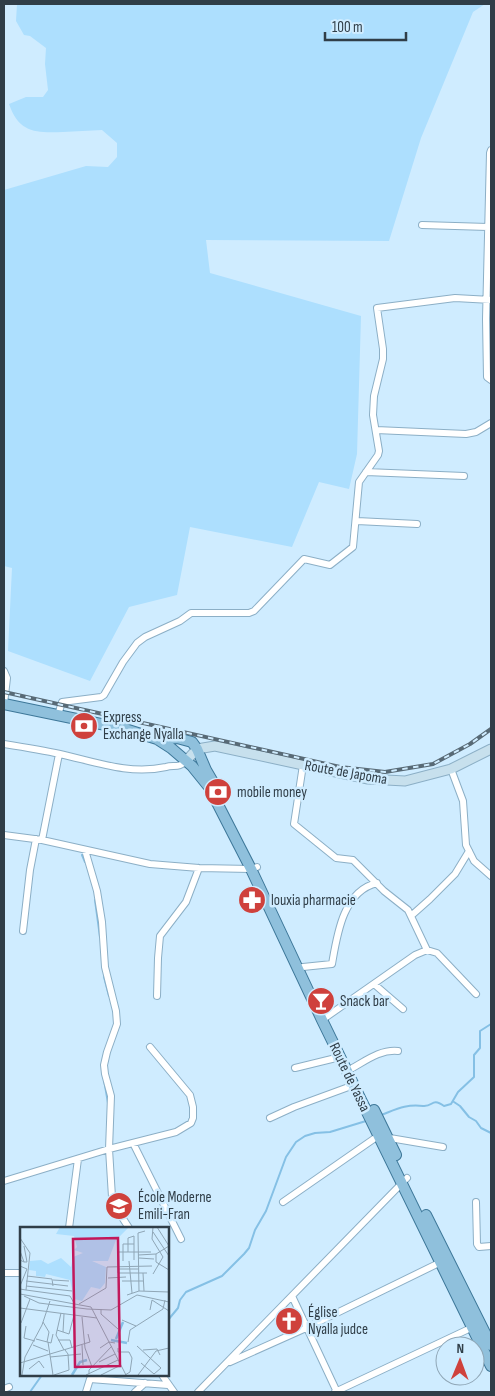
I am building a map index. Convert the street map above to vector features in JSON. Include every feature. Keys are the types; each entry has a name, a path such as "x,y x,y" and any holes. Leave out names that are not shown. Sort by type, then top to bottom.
{"main road":[{"path":"4,704 125,730 157,739 171,748 212,786"},
{"path":"157,739 177,738 192,742 197,749 212,786"},
{"name":"Route de Yassa","path":"212,786 303,967 340,1057 350,1069 354,1084 383,1136"},
{"name":"Route de Yassa","path":"254,868 325,1020 405,1181 491,1345"},
{"name":"Route de Yassa","path":"405,1181 440,1262 472,1327 485,1334"},
{"name":"Route de Yassa","path":"485,1334 491,1366"}],"street":[{"path":"491,150 488,227 490,248 489,299 486,320 489,338 487,377 491,380"},
{"path":"422,226 488,227"},
{"path":"58,715 62,702 97,698 104,695 123,662 137,643 145,637 180,621 191,613 249,613 254,611 304,559 330,565 354,546 359,482 378,455 373,409 383,349 377,308 454,298 489,299"},
{"path":"376,430 466,434 476,432 491,423"},
{"path":"366,472 464,476"},
{"path":"357,521 417,524"},
{"path":"4,671 7,678 4,704"},
{"path":"4,744 59,754 119,769 142,770 180,766 197,749"},
{"name":"Route de Japoma","path":"197,749 215,746 378,780 412,780 451,769 491,749"},
{"path":"23,932 30,870 59,754"},
{"path":"303,765 294,824 332,856 353,860 392,898 408,910 427,950"},
{"path":"451,769 463,801 464,840 474,861 491,876"},
{"path":"4,835 39,840 150,864 198,868 254,868"},
{"path":"85,850 97,892 102,922 105,967 116,1011 117,1024 104,1065 111,1096 109,1149 112,1197 116,1208 128,1227"},
{"path":"412,915 455,874 469,851"},
{"path":"157,996 160,936 186,902 198,868"},
{"path":"303,967 332,964 339,927 348,908 358,893 372,884 377,884"},
{"path":"325,1020 415,955 427,950 437,953 476,994"},
{"path":"374,984 403,1009"},
{"path":"4,1181 109,1149 176,1132 191,1123 193,1107 190,1095 150,1047"},
{"path":"350,1069 381,1053 398,1051"},
{"path":"295,1068 340,1057"},
{"path":"270,1118 354,1084"},
{"path":"283,1202 383,1136 443,1147"},
{"path":"133,1143 181,1239"},
{"path":"69,1227 78,1159"},
{"path":"198,1392 405,1181"},
{"path":"476,1202 477,1244 480,1247 491,1246"},
{"path":"225,1364 306,1328 440,1262"},
{"path":"4,1273 20,1273"},
{"path":"292,1296 336,1392 472,1327"},
{"path":"163,1376 174,1392"},
{"path":"86,1392 91,1377 168,1385"},
{"path":"135,1392 145,1383"}],"shaded area":[{"path":"17,4 485,4 473,12 421,138 389,241 206,240 210,273 361,316 357,454 349,489 319,482 292,547 190,527 177,595 129,607 90,681 8,651 12,568 4,566 4,190 86,166 108,167 117,157 117,143 102,130 45,132 30,129 18,121 9,104 26,97 43,97 48,90 45,64 46,48 30,36 24,35 16,21"}],"waterway":[{"path":"82,855 85,862"},
{"path":"95,900 100,937"},
{"path":"104,977 109,996"},
{"path":"381,1115 406,1106 427,1106 435,1102 444,1106 451,1104 458,1092 474,1077 474,1055 480,1048 480,1031 491,1024"},
{"path":"102,1068 108,1103"},
{"path":"454,1102 469,1117 476,1121 481,1128 491,1133"},
{"path":"169,1319 178,1308 180,1300 186,1292 222,1276 249,1248 255,1230 266,1211 286,1157 296,1142 305,1136 330,1132 366,1121"},
{"path":"114,1210 125,1227"},
{"path":"30,1392 41,1376"}],"railway":[{"path":"4,692 340,767 385,772 433,764 470,744 491,729"}],"place":[{"name":"Express Exchange Nyalla","path":"84,726"},
{"name":"mobile money","path":"218,792"},
{"name":"louxia pharmacie","path":"252,900"},
{"name":"Snack bar","path":"321,1001"},
{"name":"École Moderne Emili-Fran","path":"119,1206"},
{"name":"Église Nyalla judce","path":"289,1321"}]}
